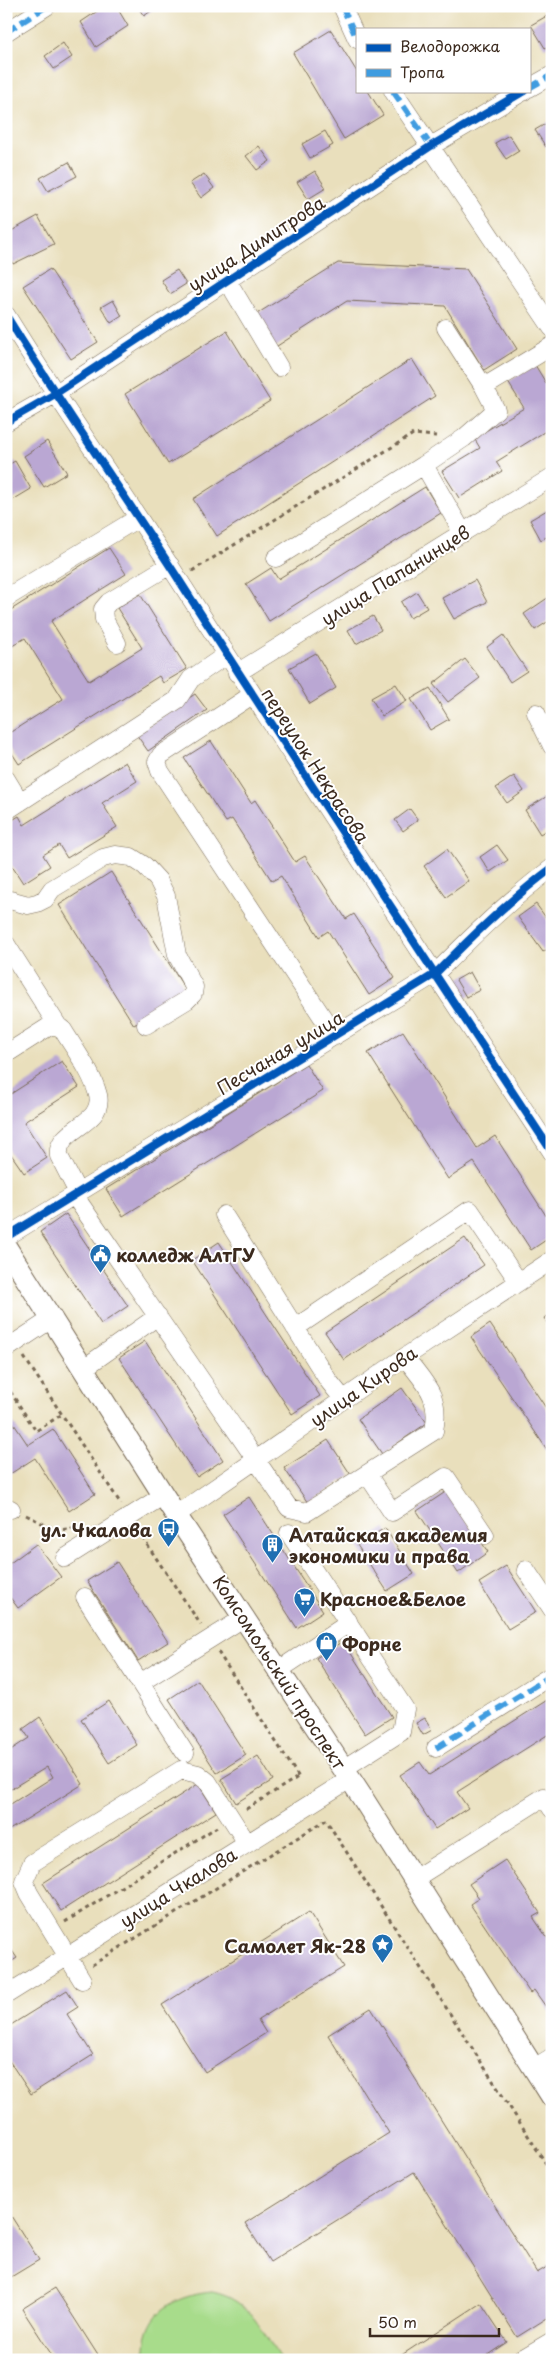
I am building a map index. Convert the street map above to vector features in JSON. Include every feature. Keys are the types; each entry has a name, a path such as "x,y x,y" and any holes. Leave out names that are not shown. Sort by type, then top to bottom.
{"main road":[{"name":"Комсомольский проспект","path":"6,1248 53,1318 176,1515 414,1879 543,2063 552,2097"}],"street":[{"path":"6,32 47,6"},
{"path":"342,6 356,37"},
{"path":"530,87 552,75"},
{"path":"394,92 552,328"},
{"name":"улица Димитрова","path":"6,422 55,394 431,146 522,92"},
{"path":"227,280 279,367"},
{"name":"переулок Некрасова","path":"6,315 55,394 174,572 237,673 552,1152"},
{"path":"276,558 424,465 464,438 496,410 484,387 446,328"},
{"path":"484,387 552,346"},
{"path":"424,465 463,533"},
{"name":"улица Папанинцев","path":"237,673 552,477"},
{"path":"6,598 138,518"},
{"path":"117,643 104,619 103,609 109,602 174,572"},
{"path":"6,779 13,806 177,700 191,679 226,655"},
{"path":"252,695 161,755 157,762 160,771 335,1036"},
{"path":"536,713 552,746"},
{"path":"6,899 28,904 37,903 45,898 52,889 103,858 115,855 131,857 145,866 158,880 166,896 177,955 194,987 193,994 187,1000 146,1025"},
{"name":"Песчаная улица","path":"6,1238 435,974 480,928 519,893 552,868"},
{"path":"6,944 58,1026 63,1030 90,1077 98,1096 98,1107 91,1118 63,1140 58,1150 76,1194 255,1461 289,1508 307,1512 434,1431 437,1417 434,1396 405,1357"},
{"path":"6,1054 50,1026 58,1026"},
{"path":"296,1328 470,1210 518,1281"},
{"path":"224,1215 328,1380 343,1399"},
{"name":"улица Кирова","path":"176,1515 343,1399 552,1260"},
{"path":"84,1368 158,1316"},
{"path":"13,1350 53,1318"},
{"path":"367,1474 392,1512 446,1477 485,1535"},
{"path":"66,1558 125,1511 164,1495"},
{"name":"улица Чкалова","path":"6,1995 247,1843 346,1774 401,1732 405,1709 289,1533"},
{"path":"526,1570 552,1609"},
{"path":"85,1597 185,1753"},
{"path":"140,1683 244,1617"},
{"path":"279,1670 349,1624"},
{"path":"436,1748 552,1675"},
{"path":"80,1976 24,1881 32,1863 181,1770 198,1774 208,1782 247,1843"},
{"path":"414,1879 544,1797 552,1809"},
{"path":"520,2360 552,2341"}],"path":[{"path":"174,572 413,434 464,438"},
{"path":"13,1350 61,1415 210,1639 299,1778 231,1818 52,1930"},
{"path":"6,1385 36,1431 61,1415"},
{"path":"8,1508 57,1530 70,1530 87,1522"},
{"path":"113,1509 125,1511"},
{"path":"80,1976 326,1820 552,2173"}],"green space":[{"path":"212,2292 236,2301 245,2309 253,2317 281,2360 145,2360 145,2344 148,2331 154,2319 162,2310 184,2298"}],"building":[{"path":"105,6 116,6 128,26 96,47 81,22"},
{"path":"137,6 158,6 144,16"},
{"path":"552,13 552,44 545,48 531,25"},
{"path":"331,30 356,70 356,92 369,92 383,115 344,139 293,53"},
{"path":"63,43 72,57 54,69 45,56"},
{"path":"552,120 552,143 546,147 535,130"},
{"path":"325,131 333,145 310,158 302,144"},
{"path":"509,135 519,151 506,159 495,143"},
{"path":"259,146 270,161 257,170 246,156"},
{"path":"69,162 77,176 48,191 40,178"},
{"path":"315,171 326,188 308,199 297,182"},
{"path":"204,174 214,188 201,198 190,183"},
{"path":"38,216 54,244 13,264 6,253 6,234"},
{"path":"338,263 466,269 517,349 484,370 445,306 347,301 274,348 255,315"},
{"path":"50,269 98,342 71,359 23,286"},
{"path":"177,270 186,284 170,294 161,280"},
{"path":"113,300 122,316 111,323 101,307"},
{"path":"227,331 270,401 168,464 125,394"},
{"path":"412,359 435,396 217,536 193,499"},
{"path":"535,365 552,393 552,427 496,462 502,471 459,498 442,471 480,448 474,438 524,408 508,382"},
{"path":"47,441 67,473 44,487 24,456"},
{"path":"15,461 31,489 6,504 6,466"},
{"path":"425,487 441,513 269,621 246,584 271,568 278,579"},
{"path":"552,507 552,534 541,540 530,520"},
{"path":"109,548 126,574 51,621 89,681 142,648 117,608 140,594 187,669 163,683 159,676 19,764 6,744 6,735 63,699 25,638 6,650 6,613"},
{"path":"475,580 487,602 454,619 442,598"},
{"path":"417,592 427,608 410,618 401,602"},
{"path":"552,595 552,619 535,630 524,614"},
{"path":"373,616 381,630 356,644 348,630"},
{"path":"503,635 527,671 510,682 487,647"},
{"path":"316,653 336,688 310,704 289,668"},
{"path":"465,659 480,678 448,702 433,684"},
{"path":"396,684 407,701 382,716 371,698"},
{"path":"430,688 449,719 430,730 411,699"},
{"path":"195,694 207,710 148,751 136,734"},
{"path":"211,741 251,803 255,800 295,862 305,856 346,919 354,914 395,978 369,995 328,931 319,937 281,876 272,881 232,819 226,822 184,758"},
{"path":"125,762 137,781 102,803 117,827 67,858 59,845 43,855 50,866 23,883 6,857 6,824 19,816 24,825"},
{"path":"514,776 524,791 507,803 496,788"},
{"path":"549,795 552,799 552,827 540,834 525,810"},
{"path":"410,809 418,820 403,831 395,820"},
{"path":"497,845 508,860 490,872 480,857"},
{"path":"447,849 469,881 446,897 424,866"},
{"path":"111,872 187,992 134,1025 59,905"},
{"path":"536,904 552,926 552,946 543,952 518,917"},
{"path":"470,972 480,990 466,997 456,980"},
{"path":"403,1031 477,1148 495,1136 552,1225 552,1236 531,1250 474,1162 448,1179 368,1053"},
{"path":"62,1061 79,1087 24,1122 47,1158 24,1173 6,1147 6,1097"},
{"path":"306,1064 323,1091 123,1216 106,1189"},
{"path":"66,1214 128,1306 101,1324 40,1232"},
{"path":"465,1238 484,1265 344,1360 325,1332"},
{"path":"219,1242 320,1396 292,1414 192,1260"},
{"path":"552,1314 552,1331 544,1318"},
{"path":"490,1324 552,1417 552,1457 471,1337"},
{"path":"145,1341 223,1460 197,1477 119,1358"},
{"path":"402,1388 427,1423 382,1454 358,1419"},
{"path":"6,1412 28,1445 53,1429 95,1494 69,1511 35,1458 10,1474 6,1469"},
{"path":"328,1440 351,1475 308,1503 284,1468"},
{"path":"447,1491 488,1552 458,1573 417,1511"},
{"name":"Алтайская академия экономики и права","path":"249,1497 323,1611 297,1628 223,1514"},
{"path":"385,1528 414,1574 387,1591 357,1545"},
{"path":"36,1544 61,1577 18,1608 6,1592 6,1566"},
{"path":"117,1562 168,1642 138,1661 87,1581"},
{"path":"506,1566 536,1612 508,1629 479,1583"},
{"path":"343,1641 392,1717 365,1734 316,1658"},
{"path":"198,1680 246,1755 217,1773 169,1699"},
{"path":"552,1697 552,1732 457,1792 468,1808 435,1829 400,1775 420,1762 429,1775"},
{"path":"109,1701 137,1745 109,1763 81,1719"},
{"path":"40,1717 83,1784 6,1832 6,1807 53,1777 47,1767 6,1792 6,1753 29,1738 23,1729"},
{"path":"425,1718 432,1730 423,1735 416,1723"},
{"path":"258,1756 273,1780 236,1803 221,1779"},
{"path":"198,1784 216,1812 61,1911 43,1883"},
{"path":"505,1860 540,1913 533,1917 552,1945 551,2014 534,1990 530,1993 470,1904 479,1898 469,1884"},
{"path":"309,1912 344,1967 258,2020 266,2033 205,2072 162,2005"},
{"path":"6,1942 17,1958 6,1965"},
{"path":"67,1990 78,2007 67,2014 93,2055 31,2094 6,2056 6,2028"},
{"path":"371,2008 537,2273 552,2264 552,2315 517,2337 414,2172 270,2262 245,2223 389,2133 328,2035"},
{"path":"6,2208 39,2260 6,2280"},
{"path":"55,2288 101,2360 55,2360 22,2309"},
{"path":"481,2303 507,2342 480,2360 394,2360"}],"marked path":[{"path":"6,32 47,6"},
{"path":"342,6 356,37"},
{"path":"530,87 552,75"},
{"path":"394,92 431,146 434,144"},
{"path":"436,1748 552,1675"}],"cycle path":[{"path":"6,422 55,394 431,146 522,92"},
{"path":"6,315 552,1152"},
{"path":"6,1237 435,974 491,919 552,868"}],"place":[{"name":"колледж АлтГУ","path":"100,1273"},
{"name":"ул. Чкалова","path":"168,1548"},
{"name":"Алтайская академия экономики и права","path":"273,1563"},
{"name":"Красное&Белое","path":"304,1617"},
{"name":"Форне","path":"326,1662"},
{"name":"Самолет Як-28","path":"382,1964"}]}
